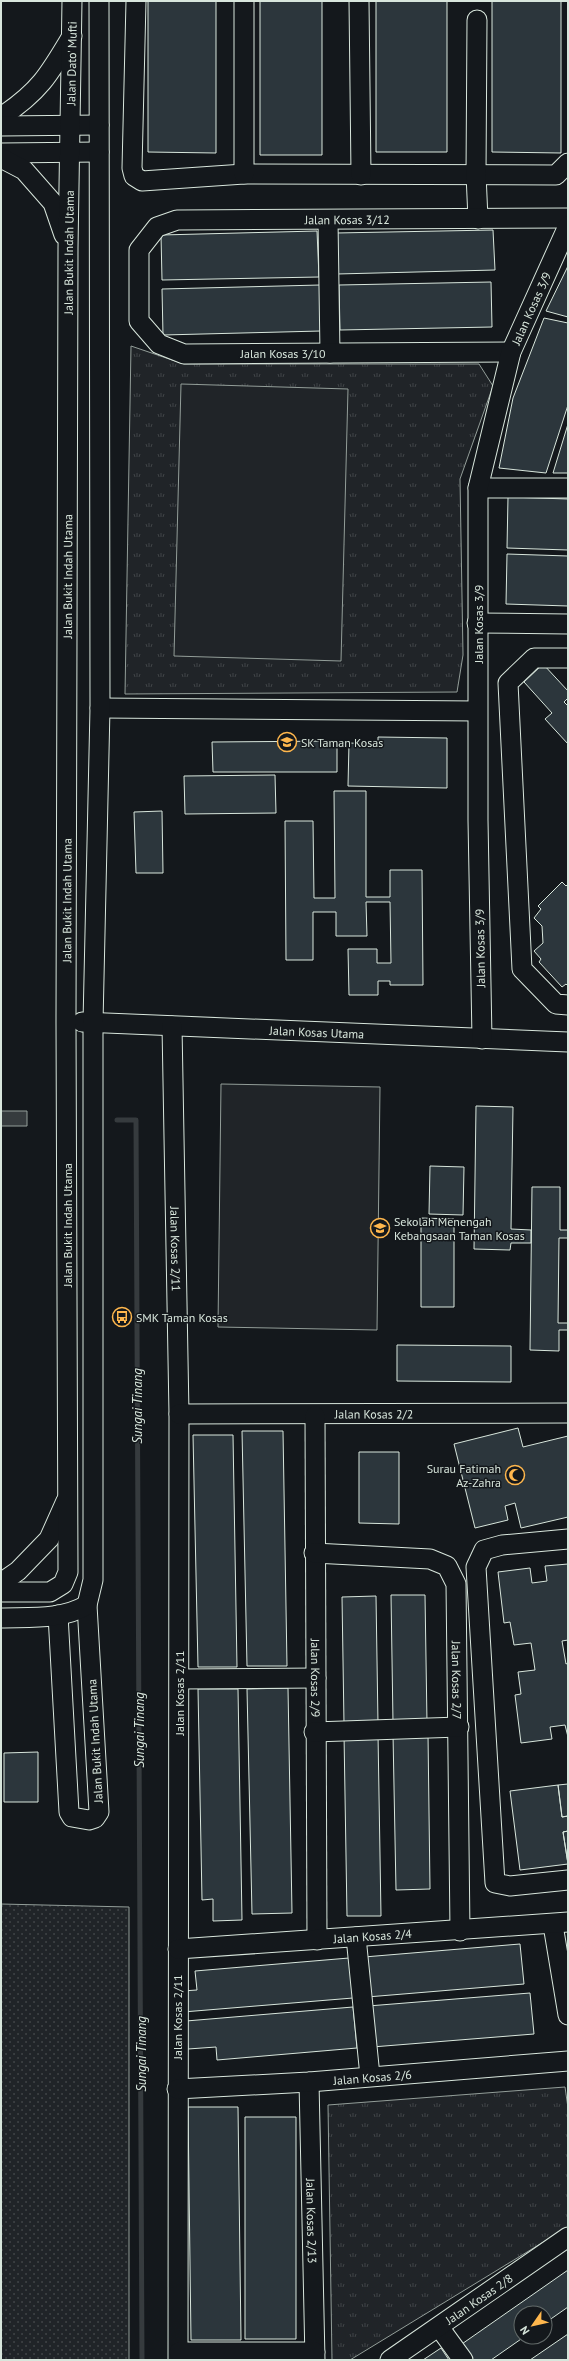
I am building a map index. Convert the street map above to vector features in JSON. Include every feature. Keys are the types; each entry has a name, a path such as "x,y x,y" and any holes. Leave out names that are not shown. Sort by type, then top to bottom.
{"street":[{"name":"Jalan Dato' Mufti","path":"70,126 72,1"},
{"path":"1,126 99,125 99,1"},
{"path":"136,1 132,168 134,176 142,180 244,174 556,175 568,163"},
{"path":"244,1 244,174"},
{"path":"359,1 361,175"},
{"path":"477,20 476,174 478,219"},
{"path":"1,117 24,102 47,78 72,35"},
{"name":"Jalan Bukit Indah Utama","path":"58,1615 69,1812 72,1817 89,1820 95,1818 99,1812 87,1605 93,1580 93,1023 100,708 99,125"},
{"name":"Jalan Bukit Indah Utama","path":"1,1592 50,1592 63,1584 68,1572 69,1495 66,1022 68,248 70,126"},
{"path":"1,153 99,152"},
{"path":"1,158 24,170 53,204 68,248"},
{"name":"Jalan Kosas 3/12","path":"139,250 157,227 177,220 568,218"},
{"path":"328,220 330,353"},
{"name":"Jalan Kosas 3/9","path":"482,1039 477,711 478,488 511,352 568,226"},
{"name":"Jalan Kosas 3/10","path":"139,250 140,321 159,344 184,354 511,352"},
{"path":"478,488 568,488"},
{"path":"477,623 568,624"},
{"path":"568,658 534,658 508,683 522,969 556,1004 568,1004"},
{"path":"100,708 477,711"},
{"name":"Jalan Kosas Utama","path":"66,1022 568,1042"},
{"name":"Jalan Kosas 2/11","path":"172,1026 179,1414 180,1679 177,2089 178,2356"},
{"name":"Jalan Kosas 2/2","path":"179,1414 315,1416 568,1413"},
{"name":"Jalan Kosas 2/9","path":"315,1416 314,1553 316,1678 314,1732 317,1940"},
{"path":"1,1583 18,1571 49,1539 69,1495"},
{"path":"568,1539 502,1545 484,1550 476,1567 495,1883 510,1886 568,1880"},
{"name":"Jalan Kosas 2/7","path":"314,1553 430,1559 447,1566 456,1584 460,1931"},
{"path":"1,1618 74,1613 87,1605"},
{"path":"180,1679 316,1678"},
{"path":"314,1732 458,1727"},
{"path":"560,1924 568,2015"},
{"name":"Jalan Kosas 2/4","path":"178,1949 560,1924"},
{"path":"356,1938 370,2076"},
{"name":"Jalan Kosas 2/6","path":"177,2089 309,2082 568,2061"},
{"name":"Jalan Kosas 2/13","path":"309,2082 315,2356"},
{"name":"Jalan Kosas 2/8","path":"390,2360 568,2237"},
{"path":"439,2327 463,2360"},
{"path":"178,2356 315,2356"}],"green space":[{"path":"131,346 184,364 479,364 493,386 460,479 463,655 457,692 125,694"},
{"path":"181,384 348,389 341,661 174,656"},
{"path":"221,1084 380,1087 377,1330 218,1327"},
{"path":"1,1904 129,1907 129,2360 1,2360"},
{"path":"565,2087 568,2108 568,2227 350,2360 332,2360 328,2105"}],"shaded area":[{"path":"1,1111 27,1111 27,1126 1,1126"}],"building":[{"path":"148,1 216,1 216,153 148,152"},
{"path":"260,1 322,1 322,155 260,155"},
{"path":"376,1 447,1 447,152 376,152"},
{"path":"492,1 561,1 561,153 492,152"},
{"path":"493,230 495,270 337,274 336,233"},
{"path":"317,231 319,277 162,280 161,235"},
{"path":"568,266 568,317 546,311"},
{"path":"491,282 492,327 340,330 339,285"},
{"path":"320,285 321,331 163,335 162,289"},
{"path":"544,318 568,323 568,405 546,473 499,468 513,398"},
{"path":"568,424 568,473 553,473"},
{"path":"508,497 568,499 568,550 507,548"},
{"path":"507,554 568,556 568,606 506,604"},
{"path":"543,664 568,691 568,698 564,702 568,706 568,744 545,719 552,713 524,682"},
{"path":"378,737 447,738 447,788 348,786 349,743 378,744"},
{"path":"337,741 337,772 213,772 212,742"},
{"path":"275,775 276,813 185,814 184,776"},
{"path":"334,791 366,791 366,897 390,897 390,870 422,870 423,985 390,985 390,981 378,981 378,995 349,995 348,949 377,949 377,963 391,963 390,902 366,902 367,936 336,936 336,912 313,912 313,960 286,960 285,821 313,821 314,898 335,898"},
{"path":"162,811 163,873 136,873 134,812"},
{"path":"562,882 566,886 568,884 568,986 566,984 562,987 539,962 541,959 534,951 543,943 542,926 534,918 541,909 538,906"},
{"path":"476,1106 513,1107 511,1229 531,1230 531,1243 511,1243 510,1250 474,1249"},
{"path":"430,1166 464,1167 463,1215 429,1214"},
{"path":"532,1187 560,1187 560,1230 568,1230 568,1238 559,1238 558,1323 568,1323 568,1330 559,1330 559,1351 530,1350"},
{"path":"421,1218 454,1219 454,1307 421,1307"},
{"path":"397,1345 511,1346 511,1382 397,1381"},
{"name":"Surau Fatimah Az-Zahra","path":"518,1428 523,1447 568,1436 568,1517 521,1528 515,1503 505,1506 508,1520 475,1528 454,1444"},
{"path":"242,1431 283,1431 287,1666 247,1666"},
{"path":"193,1435 233,1435 237,1667 198,1667"},
{"path":"359,1452 399,1452 399,1524 359,1523"},
{"path":"568,1564 568,1640 562,1641 566,1664 568,1663 568,1737 565,1725 550,1727 552,1739 521,1743 515,1695 521,1694 518,1672 535,1670 531,1643 514,1645 510,1622 504,1623 498,1572 530,1568 532,1583 547,1581 545,1566"},
{"path":"391,1595 425,1595 427,1723 393,1723"},
{"path":"376,1596 378,1724 344,1724 342,1597"},
{"path":"288,1688 292,1913 252,1914 247,1689"},
{"path":"198,1689 238,1689 242,1920 213,1921 213,1899 202,1900"},
{"path":"344,1734 378,1734 381,1916 347,1916"},
{"path":"393,1734 428,1734 430,1889 396,1890"},
{"path":"38,1752 38,1802 4,1802 4,1753"},
{"path":"568,1784 568,1816 562,1817 558,1785"},
{"path":"558,1785 562,1817 568,1816 568,1831 563,1832 568,1864 520,1870 510,1791"},
{"path":"568,1831 568,1864 563,1832"},
{"path":"520,1944 524,1984 367,1997 364,1957"},
{"path":"349,1958 353,1998 183,2012 182,1991 197,1990 195,1971"},
{"path":"530,1993 534,2034 372,2047 368,2006"},
{"path":"353,2007 357,2048 217,2060 216,2047 188,2049 186,2021"},
{"path":"188,2107 238,2107 241,2340 191,2340"},
{"path":"245,2117 296,2117 296,2339 245,2339"},
{"path":"568,2270 568,2307 553,2317 553,2305 518,2305"},
{"path":"513,2308 513,2345 491,2360 469,2360 459,2346"},
{"path":"568,2334 568,2360 530,2360 553,2345"},
{"path":"441,2348 449,2360 423,2360"}],"waterway":[{"name":"Sungai Tinang","path":"117,1120 136,1120 142,2360"}],"place":[{"name":"SK Taman Kosas","path":"287,742"},
{"name":"Sekolah Menengah Kebangsaan Taman Kosas","path":"380,1228"},
{"name":"SMK Taman Kosas","path":"122,1317"},
{"name":"Surau Fatimah Az-Zahra","path":"515,1475"}]}
